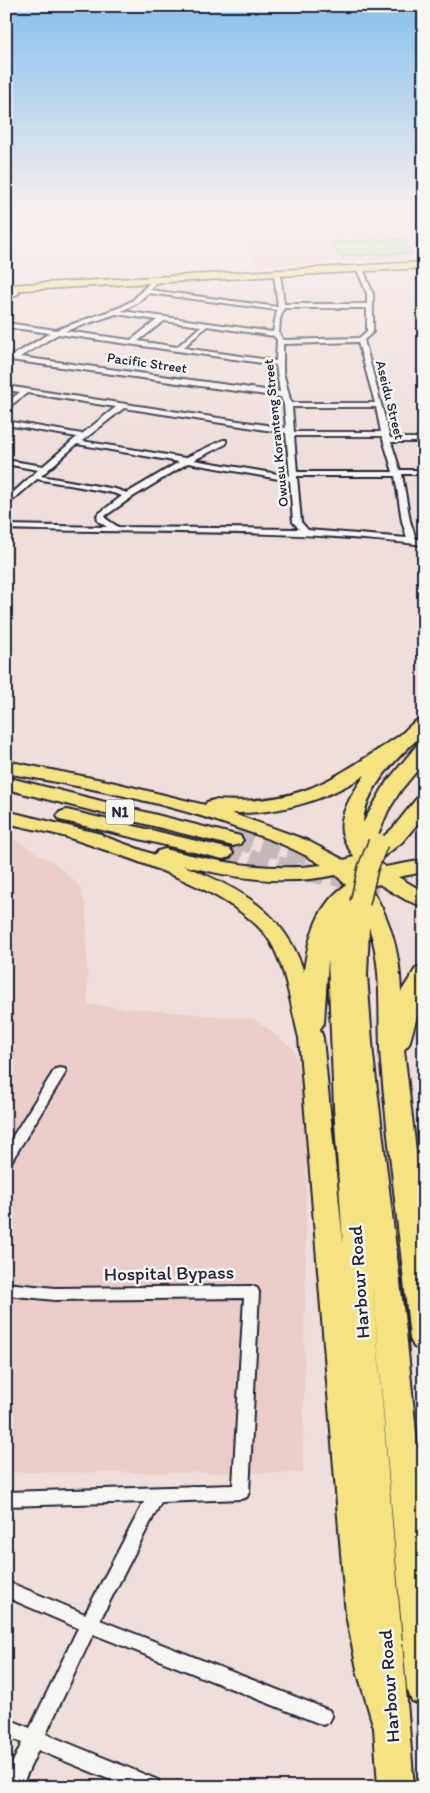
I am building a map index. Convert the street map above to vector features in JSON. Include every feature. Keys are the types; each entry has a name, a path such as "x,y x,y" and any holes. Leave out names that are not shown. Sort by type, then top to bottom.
{"highway":[{"path":"424,723 405,740 367,786 354,812 352,833 364,860 405,892 424,900"},
{"path":"177,802 225,807 261,807 301,799 342,780 405,740"},
{"path":"400,788 424,749"},
{"path":"6,767 177,802 228,818 301,845 349,876 374,912 384,942 393,1058 424,1338"},
{"path":"400,788 424,768"},
{"name":"N1","path":"6,783 228,847 6,802"},
{"name":"Harbour Road","path":"400,788 378,811 363,845 355,869 341,928 339,963 346,1107 384,1423 424,1690"},
{"path":"393,1732 378,1690 362,1615 311,1038 315,968 324,923 349,876 364,860 384,848 401,833 424,802"},
{"path":"6,817 228,870 261,875 349,876 380,874 424,866"},
{"path":"80,834 181,873 247,906 273,930 290,963 311,1038"},
{"path":"393,1058 413,990 424,972"},
{"name":"Harbour Road","path":"384,1423 396,1787"}],"street":[{"path":"6,363 10,357 55,333 114,312 135,302 142,296"},
{"path":"187,296 281,307 370,306"},
{"path":"114,312 276,334 277,319 281,307 280,296"},
{"path":"281,342 361,340 370,332 370,296"},
{"path":"132,343 162,319"},
{"path":"178,349 205,325"},
{"path":"6,326 279,363"},
{"name":"Owusu Koranteng Street","path":"276,334 280,337 281,342 279,363 284,395 288,405 298,522 305,531"},
{"name":"Aseidu Street","path":"361,340 386,437 398,473 406,521 412,541"},
{"name":"Pacific Street","path":"10,357 284,395"},
{"path":"6,388 291,433 424,440"},
{"path":"6,407 26,391"},
{"path":"6,504 36,477 43,468 122,405"},
{"path":"288,405 379,405"},
{"path":"6,423 83,436"},
{"path":"76,442 186,461 293,476 424,472"},
{"path":"115,529 101,519 101,515 128,496 186,461 223,442"},
{"path":"6,462 43,468"},
{"path":"36,477 115,491 128,496"},
{"path":"6,527 305,531 356,534 424,542"},
{"path":"6,1158 60,1072"},
{"name":"Hospital Bypass","path":"6,1289 55,1294 252,1292 241,1492 156,1495"},
{"path":"6,1499 156,1495 89,1624 11,1787"},
{"path":"6,1589 89,1624 322,1716"},
{"path":"6,1727 151,1787"}],"shaded area":[{"path":"6,835 54,863 79,885 86,908 88,1005 254,1019 294,1049 307,1112 303,1473 6,1472"}],"tunnel":[{"path":"233,840 337,861"},
{"path":"223,853 311,873 424,889"}]}
